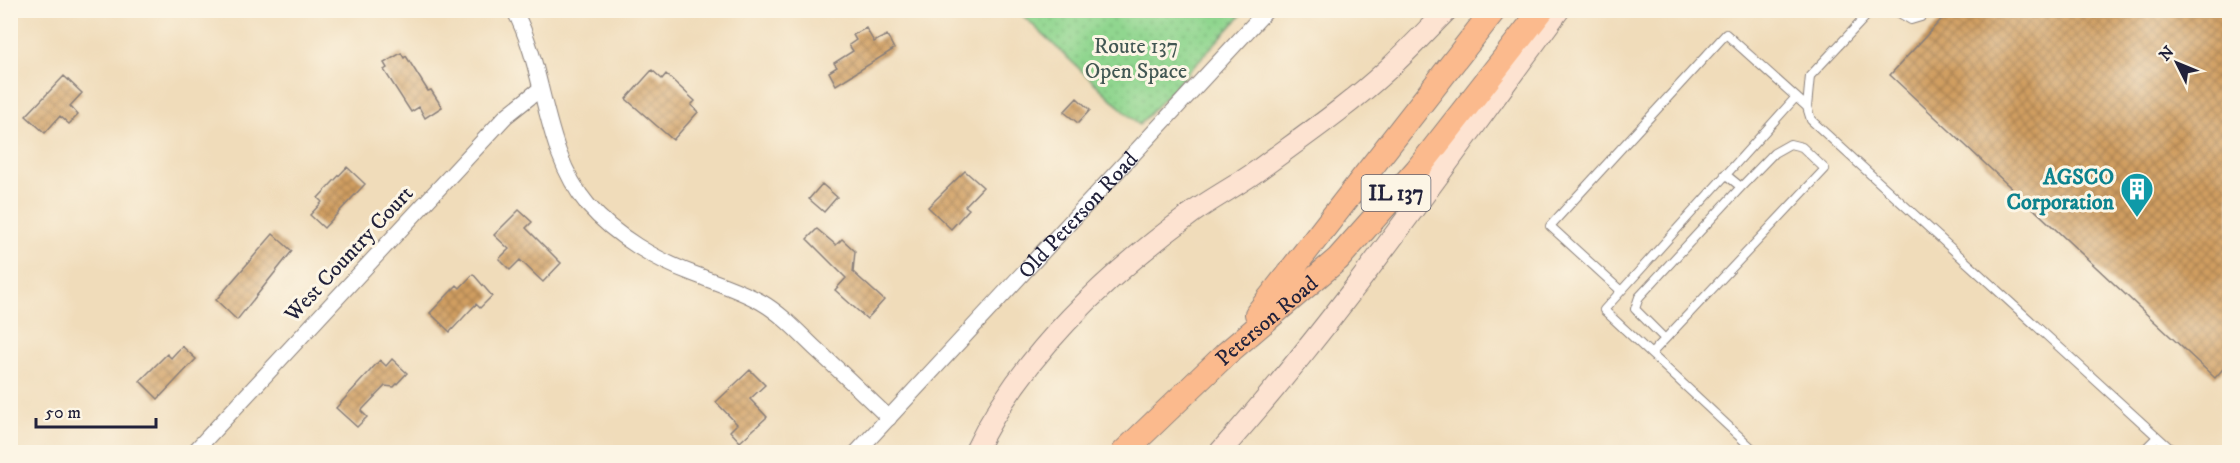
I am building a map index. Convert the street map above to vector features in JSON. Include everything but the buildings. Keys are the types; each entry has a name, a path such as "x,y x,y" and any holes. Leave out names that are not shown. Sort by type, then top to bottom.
{"main road":[{"path":"975,453 1010,393 1047,344 1095,292 1193,212 1254,173 1332,115 1385,72 1447,10"},
{"name":"Peterson Road","path":"1226,354 1494,10"},
{"name":"Peterson Road","path":"1226,354 1338,259 1417,170 1542,10"},
{"name":"Peterson Road","path":"1220,453 1267,400 1310,345 1559,10"},
{"name":"IL 137","path":"1124,453 1226,354"}],"street":[{"path":"514,10 528,46 569,176 588,204 615,231 652,254 692,273 732,287 763,303 787,321 889,418 857,453"},
{"name":"Old Peterson Road","path":"889,418 1267,10"},
{"name":"West Country Court","path":"194,453 506,116 540,89"}],"lane":[{"path":"1872,10 1810,76 1807,107 1811,120 2174,453"},
{"path":"1894,10 1911,20 1921,17 1927,10"},
{"path":"1620,290 1550,226 1726,33 1807,107"},
{"path":"1756,453 1604,310 1796,97"},
{"path":"1651,354 1825,169 1802,147 1790,144 1774,153 1639,297 1635,309 1665,339"},
{"path":"1725,174 1741,187"},
{"path":"2142,453 2157,437"}],"green space":[{"name":"Route 137 Open Space","path":"1018,11 1245,11 1139,125"}],"place":[{"name":"AGSCO Corporation","path":"2137,218"}]}
